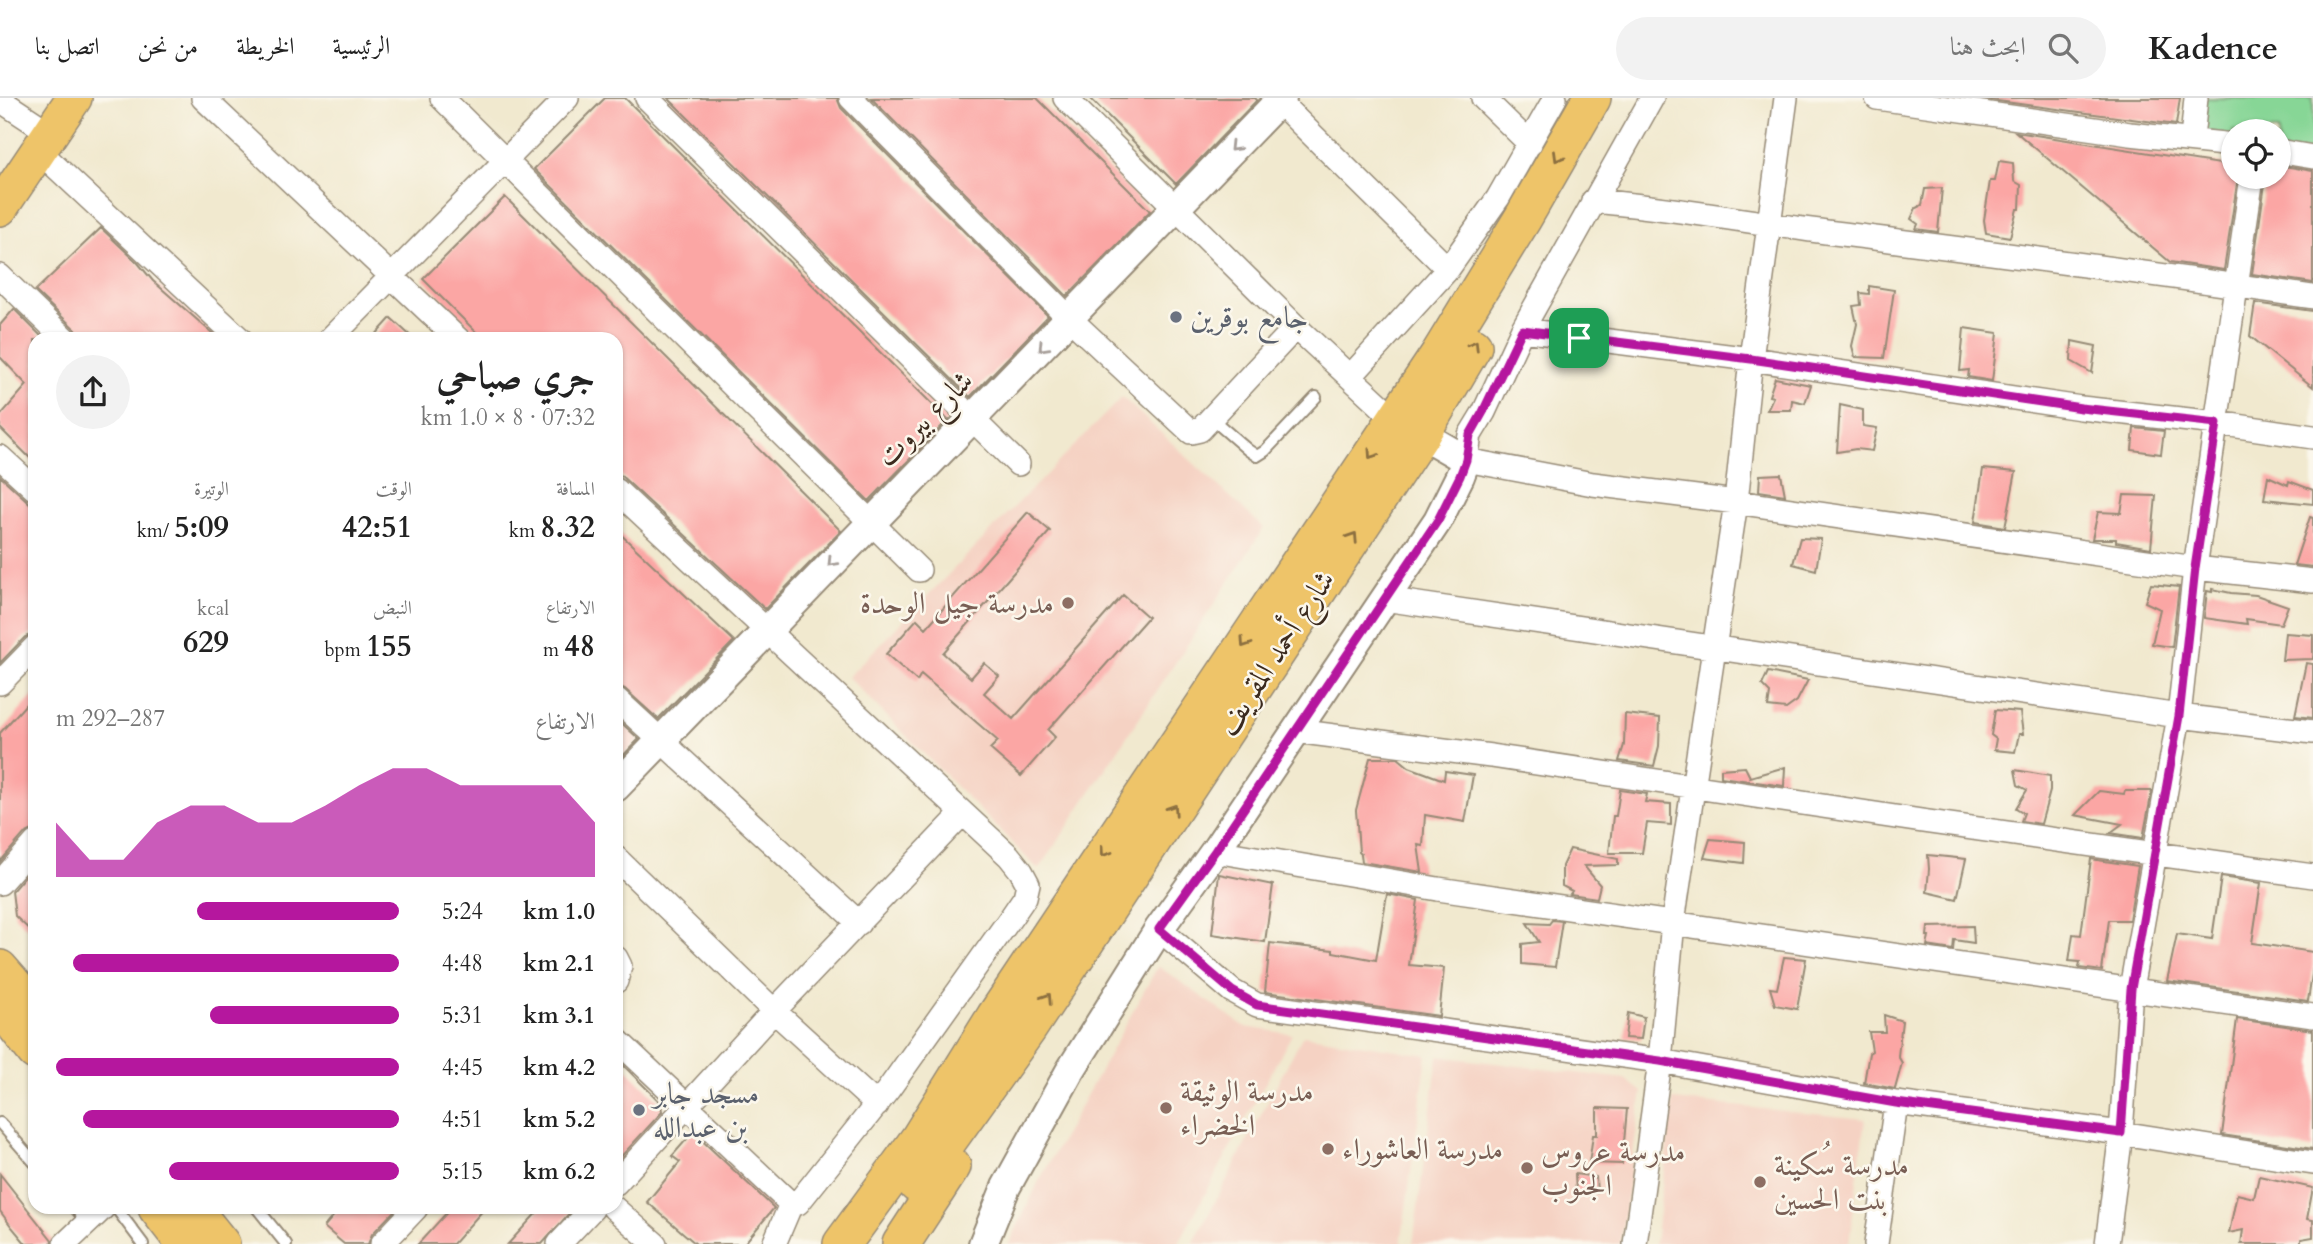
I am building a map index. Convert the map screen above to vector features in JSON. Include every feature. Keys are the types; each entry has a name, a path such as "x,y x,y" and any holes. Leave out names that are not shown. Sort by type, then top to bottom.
{"highway":[{"name":"شارع أحمد المقريف","path":"1408,426 1446,344 1592,98"},
{"name":"شارع أحمد المقريف","path":"899,1187 919,1139 1011,1023 1408,426 1511,286 1620,98"},
{"path":"814,1244 859,1184 1011,1023"},
{"path":"901,1244 999,1090 1011,1023"},
{"path":"842,1244 899,1187"},
{"path":"872,1244 899,1187"}],"main road":[{"path":"0,208 74,98"},
{"path":"0,968 28,1000"},
{"path":"0,1007 28,1043"},
{"path":"161,1214 184,1244"},
{"path":"199,1214 222,1244"}],"street":[{"path":"203,98 450,332"},
{"path":"442,98 919,570"},
{"path":"337,332 567,98"},
{"path":"647,98 1018,464"},
{"path":"851,98 1070,319 1191,432 1200,429 1296,327"},
{"path":"1065,98 1350,377 1408,426 1466,460 1593,484 2313,582"},
{"path":"1483,98 1530,144"},
{"path":"1350,377 1448,269 1498,198 1555,98"},
{"path":"983,1244 1006,1187 1070,1071 1159,929 1215,851 1438,520 1460,476 1470,435 1522,330 1652,98"},
{"path":"1635,1244 1660,1061 1672,922 1736,502 1751,359 1786,98"},
{"path":"1877,98 2130,134 2221,143"},
{"path":"2192,139 2196,98"},
{"path":"1278,99 1448,269"},
{"name":"شارع بيروت","path":"623,780 870,522 1070,319 1278,99"},
{"path":"0,100 233,332"},
{"path":"2291,153 2313,157"},
{"path":"2107,1244 2121,1133 2131,989 2179,716 2195,568 2250,189"},
{"path":"1593,201 1685,210 1768,224 2313,297"},
{"path":"0,276 58,332"},
{"path":"1522,330 1751,359 2081,408 2313,437"},
{"path":"0,457 28,483"},
{"path":"623,496 1009,856 1028,884 1025,897 877,1105 798,1203 791,1204"},
{"path":"1384,599 2179,716 2313,732"},
{"path":"4,670 28,652"},
{"path":"623,706 859,923"},
{"path":"1295,731 1692,785 1922,821 2313,876"},
{"path":"623,1176 962,814"},
{"path":"1215,851 1438,889 2313,1016"},
{"path":"0,883 28,852"},
{"path":"623,865 877,1105"},
{"path":"1159,929 1232,991 1257,1005 1660,1061 1896,1103 2121,1133 2313,1163"},
{"path":"623,1046 791,1204"},
{"path":"1876,1244 1896,1103"},
{"path":"774,1244 791,1204"},
{"path":"65,1244 87,1214"},
{"path":"382,1244 410,1214"},
{"path":"559,1244 587,1214"},
{"path":"621,1214 655,1244"}],"lane":[{"path":"1211,418 1257,456 1265,451 1316,397"},
{"path":"0,1123 28,1155"},
{"path":"120,1214 143,1244"},
{"path":"262,1214 286,1244"}],"shaded area":[{"name":"مدرسة جيل الوحدة","path":"1122,397 1264,528 1039,870 848,677"},
{"name":"مدرسة الوثيقة الخضراء","path":"1158,966 1245,1027 1292,1034 1178,1244 1009,1244 1039,1181"},
{"name":"مدرسة العاشوراء","path":"1303,1035 1427,1055 1401,1244 1193,1244"},
{"name":"مدرسة عروس الجنوب","path":"1438,1056 1625,1079 1642,1092 1620,1244 1413,1244"},
{"name":"مدرسة سُكينة بنت الحسين","path":"1673,1100 1865,1119 1849,1244 1655,1244"}],"green space":[{"path":"2197,98 2313,98 2313,155 2291,152 2291,119 2221,119 2221,142 2193,139"}],"building":[{"path":"605,98 625,98 948,420 869,501 534,169"},
{"path":"668,98 837,98 841,108 1048,316 970,397"},
{"path":"871,98 1037,98 1150,211 1067,296"},
{"path":"1090,98 1255,98 1257,100 1176,184"},
{"path":"1976,98 2180,98 2176,125"},
{"path":"2016,132 2221,164 2221,189 2236,189 2224,270 2170,262"},
{"path":"1999,161 2013,163 2014,181 2021,185 2020,209 2017,209 2010,237 1986,233 1984,220 1990,181 1995,181"},
{"path":"2291,167 2313,171 2313,283 2252,274 2264,189 2291,189"},
{"path":"1942,188 1938,232 1916,229 1918,224 1911,219 1916,208 1922,205 1925,189"},
{"path":"505,197 841,531 765,609 623,477 623,332 476,332 423,279"},
{"path":"101,228 153,281 211,332 77,332 35,291"},
{"path":"1869,286 1894,290 1884,358 1855,357 1852,346 1857,324 1853,306 1861,305 1860,293 1869,294"},
{"path":"2255,303 2313,311 2313,387 2250,336"},
{"path":"14,309 37,332 28,332 28,456 0,428 0,416 27,385 0,357 0,325"},
{"path":"391,318 406,332 378,332"},
{"path":"1964,328 1998,333 1992,381 1968,377 1969,370 1960,371"},
{"path":"2072,341 2096,346 2092,373 2071,361"},
{"path":"1775,378 1811,385 1805,403 1792,400 1791,410 1767,410 1773,397 1769,396"},
{"path":"1840,405 1863,410 1863,426 1877,428 1872,451 1856,449 1837,452"},
{"path":"2134,428 2164,431 2161,454 2132,450"},
{"path":"1983,469 2016,472 2005,527 1975,522"},
{"path":"1781,474 1785,495 1759,491 1760,475"},
{"path":"0,476 28,502 28,636 0,663"},
{"path":"2268,476 2288,485 2289,481 2313,490 2313,504 2264,499"},
{"path":"2124,495 2156,496 2151,548 2116,542 2116,539 2092,539 2098,512 2121,513"},
{"path":"1028,512 1050,531 943,653 971,678 984,663 999,676 984,693 1013,719 1123,595 1148,617 1048,730 1055,737 1021,776 990,749 998,741 921,674 917,681 886,654 917,619 926,628"},
{"path":"2310,517 2313,518 2313,567 2294,565"},
{"path":"623,537 734,641 658,719 625,689"},
{"path":"1800,538 1821,539 1816,570 1793,564"},
{"path":"2151,584 2179,587 2172,647 2152,644 2160,609 2145,602"},
{"path":"2212,589 2256,595 2288,606 2281,624 2246,619 2247,624 2204,618 2207,591 2212,592"},
{"path":"2285,633 2313,635 2313,659 2282,660"},
{"path":"2306,663 2313,664 2313,718 2295,716"},
{"path":"1768,672 1808,680 1797,701 1786,709 1768,707 1770,693 1762,685"},
{"path":"28,702 28,832 0,862 0,733"},
{"path":"1995,710 2020,712 2023,734 2019,734 2015,752 1994,750 1996,739 1991,735"},
{"path":"1625,714 1660,718 1659,746 1654,766 1619,761 1624,745"},
{"path":"623,724 639,739 623,756"},
{"path":"1370,758 1398,758 1409,767 1444,780 1445,771 1473,775 1465,822 1425,815 1423,846 1418,845 1422,872 1362,862 1356,810"},
{"path":"1745,767 1750,777 1785,767 1784,786 1721,777 1721,769"},
{"path":"2015,770 2050,776 2050,791 2041,824 2021,821 2024,813 2016,808 2027,790 2018,785"},
{"path":"1620,790 1647,794 1645,802 1671,804 1671,825 1647,823 1642,853 1609,853 1613,816 1616,816"},
{"path":"2099,791 2124,794 2125,791 2152,791 2143,838 2110,833 2122,824 2075,815"},
{"path":"1710,839 1745,842 1744,863 1704,858"},
{"path":"1570,849 1618,859 1618,865 1584,866 1600,885 1597,898 1570,894 1572,891 1562,886 1562,866"},
{"path":"1928,855 1966,859 1957,899 1927,892"},
{"path":"2091,859 2138,866 2129,920 2109,920 2102,971 2079,968 2080,962 2069,961 2073,934 2081,935"},
{"path":"28,872 28,928 15,916 12,891"},
{"path":"1219,874 1273,885 1265,942 1212,934"},
{"path":"2221,877 2261,883 2252,943 2313,952 2308,1001 2167,981 2177,934 2212,939"},
{"path":"1387,894 1418,900 1409,965 1444,968 1439,1016 1265,992 1270,943 1333,950 1376,960"},
{"path":"1552,920 1562,921 1555,967 1522,964 1522,944 1539,942 1527,923 1549,924"},
{"path":"1973,926 1974,943 1954,940 1953,950 1927,946 1928,927"},
{"path":"1784,957 1806,959 1797,1009 1775,1005 1770,988 1777,989"},
{"path":"1628,1013 1644,1017 1641,1039 1625,1038"},
{"path":"1884,1015 1902,1021 1898,1056 1902,1063 1895,1089 1864,1083 1869,1053 1872,1051 1869,1032 1885,1032"},
{"path":"2237,1019 2313,1030 2313,1149 2222,1135"},
{"name":"مسجد جابر بن عبدالله","path":"623,1065 661,1103 662,1112 623,1154"},
{"path":"1597,1108 1627,1109 1622,1164 1589,1163 1593,1135 1597,1135"},
{"path":"693,1132 774,1208 744,1244 696,1244 647,1202 680,1162 672,1156"},
{"path":"0,1174 28,1210 28,1214 32,1214 52,1240 51,1244 26,1244 0,1211"},
{"path":"1575,1174 1596,1177 1597,1193 1576,1192"},
{"path":"2259,1176 2313,1188 2307,1219 2313,1220 2313,1237 2301,1239 2301,1244 2241,1244 2243,1230 2229,1233 2237,1194 2254,1198"},
{"path":"335,1214 391,1214 372,1234 368,1244 344,1244 324,1227"},
{"path":"446,1214 480,1214 453,1244 418,1244"},
{"path":"536,1214 569,1214 542,1244 508,1244"}],"place":[{"name":"جامع بوقرين","path":"1176,317"},
{"name":"مدرسة جيل الوحدة","path":"1068,603"},
{"name":"مدرسة الوثيقة الخضراء","path":"1166,1108"},
{"name":"مسجد جابر بن عبدالله","path":"639,1110"},
{"name":"مدرسة العاشوراء","path":"1328,1149"},
{"name":"مدرسة عروس الجنوب","path":"1527,1168"},
{"name":"مدرسة سُكينة بنت الحسين","path":"1760,1182"}],"route":[{"path":"1522,330 1579,338 1751,359 2081,408 2217,423 2195,568 2179,716 2131,989 2121,1133 1896,1103 1660,1061 1257,1005 1232,991 1159,929 1215,851 1438,520 1460,476 1470,435 1522,330"}]}
